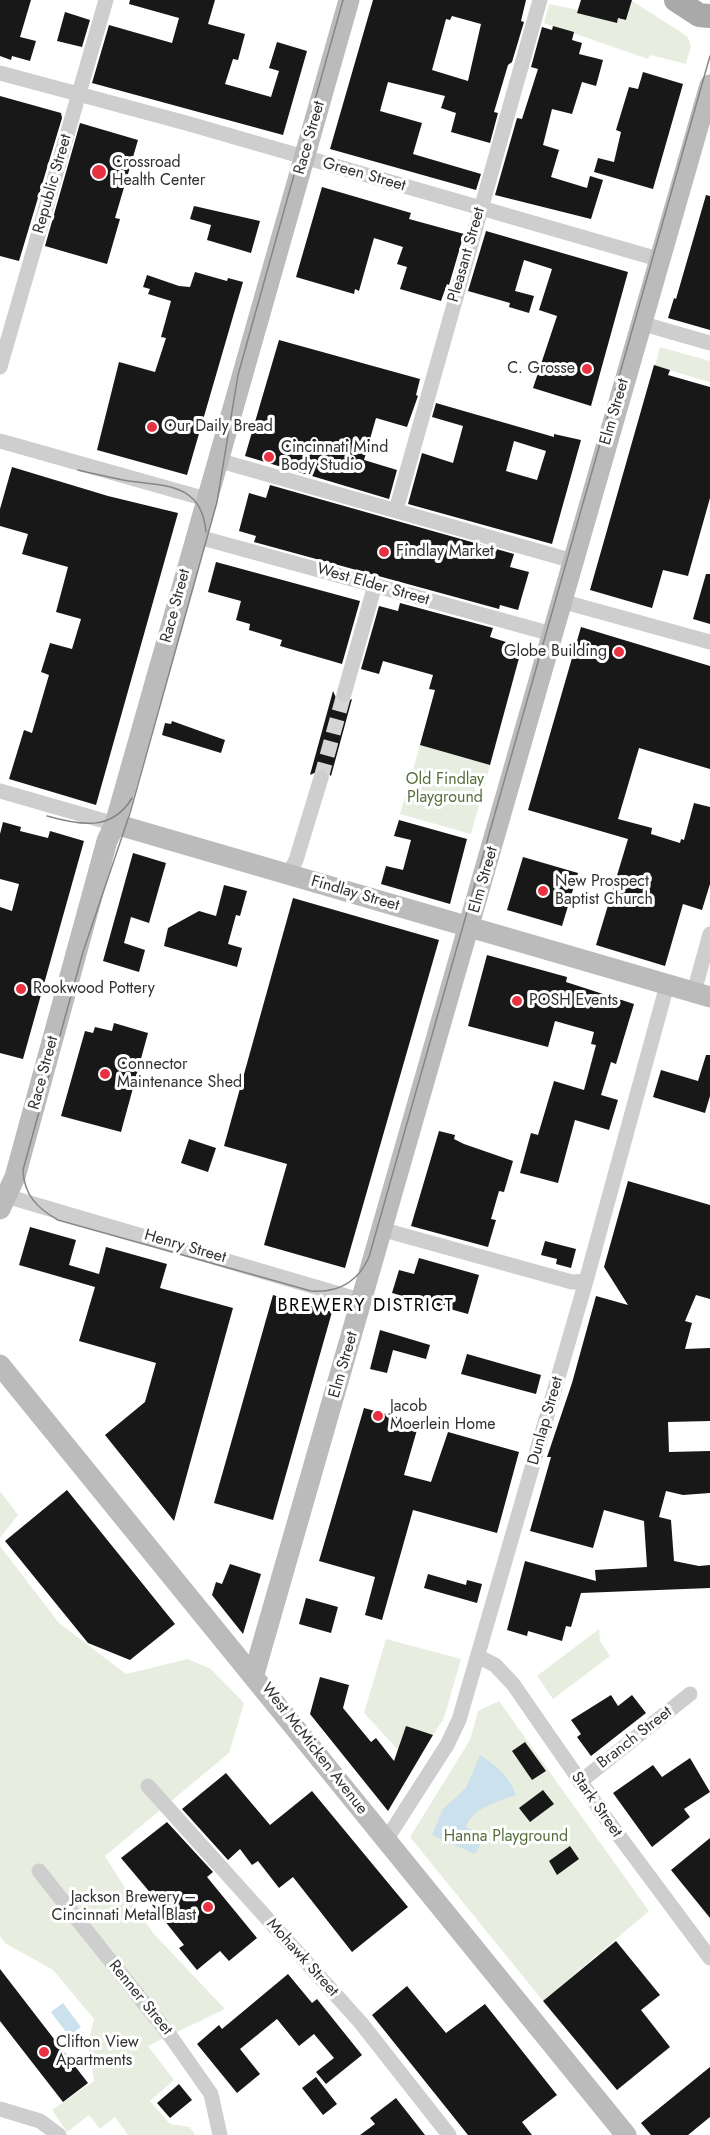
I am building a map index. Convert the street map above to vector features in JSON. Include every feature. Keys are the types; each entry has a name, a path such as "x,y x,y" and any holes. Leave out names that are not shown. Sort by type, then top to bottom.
{"main road":[{"path":"676,0 699,15 710,16"}],"street":[{"name":"Republic Street","path":"0,367 106,0"},
{"name":"Race Street","path":"3,1203 15,1178 104,851 115,824 349,0"},
{"name":"Pleasant Street","path":"396,510 540,0"},
{"name":"Green Street","path":"0,73 658,259"},
{"name":"Elm Street","path":"255,1674 384,1230 658,259 710,85"},
{"path":"640,324 710,343"},
{"path":"0,441 206,499"},
{"path":"217,460 573,561"},
{"name":"West Elder Street","path":"195,536 552,634"},
{"path":"344,694 375,585"},
{"path":"561,602 710,642"},
{"path":"288,875 296,860 321,778"},
{"name":"Findlay Street","path":"0,791 702,994"},
{"path":"702,994 710,934"},
{"name":"Dunlap Street","path":"386,1840 447,1745 459,1720 586,1281 667,985"},
{"name":"Henry Street","path":"3,1203 363,1301"},
{"path":"384,1230 572,1282 586,1281"},
{"name":"West McMicken Avenue","path":"0,1365 255,1674 386,1840 626,2135"},
{"name":"Stark Street","path":"479,1657 495,1665 513,1684 580,1782 710,1958"},
{"name":"Branch Street","path":"580,1782 690,1694"},
{"name":"Mohawk Street","path":"148,1786 361,2024 449,2135"},
{"name":"Renner Street","path":"39,1871 171,2037 211,2094 220,2135"},
{"path":"0,2109 40,2121 59,2135"}],"green space":[{"path":"632,1 687,36 691,46 686,64 650,55 648,59 544,23 549,4 578,10 578,12 616,23 618,18 627,20"},
{"path":"660,347 710,361 710,382 655,366"},
{"name":"Old Findlay Playground","path":"420,745 490,765 471,834 400,814"},
{"path":"0,1491 18,1515 0,1538"},
{"path":"0,1546 59,1623 126,1674 188,1659 211,1669 244,1703 229,1753 105,1856 153,1933 225,2009 148,2046 174,2080 150,2101 170,2124 190,2127 195,2135 128,2135 115,2117 100,2129 89,2115 67,2132 52,2110 94,2081 88,2044 94,2019 53,1970 5,1943 0,1936"},
{"path":"599,1629 600,1641 610,1656 553,1699 537,1676"},
{"path":"386,1639 461,1659 444,1718 433,1735 406,1726 400,1743 407,1746 399,1751 364,1713"},
{"name":"Hanna Playground","path":"499,1701 649,1911 543,2001 410,1837 470,1740 478,1711"}],"water":[{"path":"480,1755 502,1772 516,1795 486,1806 469,1820 466,1827 485,1836 475,1854 432,1835 443,1809 466,1788"},
{"path":"63,2003 81,2027 69,2036 51,2012"}],"building":[{"path":"0,0 31,0 20,37 36,41 30,61 12,56 11,60 0,56"},
{"path":"130,0 215,0 208,24 245,34 238,60 233,59 225,84 271,97 279,71 269,68 277,42 307,51 283,135 92,83 109,25 172,43 179,18 129,4"},
{"path":"373,0 526,0 521,21 524,22 494,112 498,113 490,143 451,132 456,113 441,108 445,96 388,82 380,111 422,123 413,154 481,174 476,190 330,149","holes":["452,16 481,24 468,81 432,70 446,19 450,20"]},
{"path":"581,0 632,0 626,20 618,18 617,23 577,13"},
{"path":"65,12 90,20 82,47 57,41"},
{"path":"553,26 574,32 572,40 582,43 579,54 603,60 596,86 582,82 572,114 552,109 543,145 559,150 551,177 587,188 590,176 603,180 591,219 495,195 517,118 522,119 538,69 531,67 542,27 552,30"},
{"path":"643,72 683,84 653,189 594,172 598,158 614,162 621,132 616,130 629,87 638,89"},
{"path":"0,96 61,113 62,118 19,261 0,256"},
{"name":"Crossroad Health Center","path":"80,123 138,140 115,218 120,219 107,264 45,246"},
{"path":"322,187 411,213 409,219 464,234 449,285 447,284 441,301 400,289 407,267 397,264 403,247 374,238 359,291 355,289 354,294 296,277"},
{"path":"706,195 710,196 710,330 668,318 674,298 676,299"},
{"path":"194,206 260,221 251,253 207,240 211,225 190,219"},
{"path":"486,231 628,272 591,406 533,388 557,316 539,310 552,269 524,260 515,291 534,296 529,313 509,307 510,303 468,291"},
{"path":"195,272 227,281 228,278 243,282 187,475 97,450 119,362 155,372 166,338 161,337 171,301 148,294 150,289 143,287 147,275 179,286 190,287"},
{"path":"279,340 420,379 416,395 418,396 407,427 376,418 364,460 397,470 389,499 245,456"},
{"path":"654,365 670,370 668,375 710,387 710,498 688,576 663,570 652,608 590,590"},
{"path":"436,403 554,437 554,434 581,440 552,544 408,504 422,453 453,463 463,426 432,417","holes":["514,441 546,451 537,480 506,471"]},
{"path":"12,467 108,496 178,513 96,805 9,779 24,730 32,733 49,675 41,672 50,643 72,649 81,619 56,612 68,567 22,554 28,534 0,526 0,509"},
{"name":"Findlay Market","path":"270,485 514,554 510,567 529,572 518,610 500,605 499,609 254,542 256,536 239,531 249,493 266,498"},
{"path":"216,562 360,601 342,664 280,646 282,640 249,630 250,624 236,620 241,601 208,592"},
{"path":"706,574 710,574 710,624 693,619"},
{"path":"400,603 493,628 490,637 522,647 490,765 420,745 435,690 429,689 433,675 383,661 379,674 361,669 379,606 398,611"},
{"path":"581,627 710,666 710,769 639,748 618,819 652,828 651,834 680,843 681,839 684,840 694,803 710,807 710,884 702,910 683,904 665,966 596,945 628,839 528,810"},
{"path":"333,691 341,703 352,699 331,776 323,769 310,775"},
{"path":"172,721 225,740 221,753 162,735 165,723 171,724"},
{"path":"399,820 467,839 450,904 381,884 386,866 403,870 411,840 394,836"},
{"path":"3,822 21,827 20,831 48,838 50,831 84,841 23,1059 0,1053 0,907 12,911 19,884 0,879 0,834"},
{"path":"133,853 166,863 149,923 131,917 124,943 145,950 139,972 103,961"},
{"path":"523,857 578,873 562,926 507,910"},
{"path":"224,885 247,891 240,916 236,915 228,944 242,948 237,967 164,946 168,928 199,911 216,916"},
{"path":"293,898 439,940 345,1268 264,1245 287,1164 224,1146"},
{"path":"487,955 567,977 566,982 634,1004 616,1064 611,1062 601,1095 618,1100 609,1130 575,1120 558,1183 520,1173 531,1133 538,1135 554,1081 584,1090 596,1045 591,1044 594,1032 555,1021 548,1047 468,1026"},
{"name":"Connector Maintenance Shed","path":"114,1023 148,1033 121,1132 61,1116 85,1031 93,1033 95,1027 112,1031"},
{"path":"706,1055 710,1055 710,1096 705,1113 653,1097 661,1070 698,1081"},
{"path":"439,1131 455,1135 454,1139 464,1144 513,1161 504,1192 499,1191 491,1219 496,1220 488,1247 411,1226"},
{"path":"189,1139 216,1148 208,1172 181,1163"},
{"path":"628,1181 710,1205 710,1299 696,1295 685,1321 692,1323 685,1349 710,1348 710,1421 668,1422 669,1452 710,1451 710,1493 683,1495 666,1491 659,1517 671,1520 674,1561 699,1566 710,1565 710,1588 581,1593 571,1627 566,1626 562,1641 528,1631 527,1636 507,1630 525,1561 596,1581 595,1570 647,1567 644,1521 604,1510 593,1548 530,1531 551,1457 547,1457 572,1383 596,1296 628,1305 604,1267"},
{"path":"30,1227 76,1240 69,1265 99,1274 106,1247 167,1264 160,1288 233,1308 174,1521 105,1435 145,1402 156,1363 79,1341 95,1287 19,1265"},
{"path":"545,1241 576,1249 571,1268 556,1264 557,1259 541,1255"},
{"path":"419,1258 479,1275 468,1314 392,1293 399,1270 414,1274"},
{"path":"273,1295 332,1312 273,1520 214,1503"},
{"path":"380,1330 430,1345 426,1359 393,1350 387,1373 370,1369"},
{"path":"467,1354 541,1375 536,1394 461,1374"},
{"path":"364,1408 419,1423 404,1475 431,1482 448,1432 519,1452 497,1533 413,1510 382,1620 365,1615 375,1577 319,1561"},
{"path":"67,1490 175,1624 130,1660 88,1643 5,1541"},
{"path":"230,1564 261,1574 243,1634 212,1595 216,1582 222,1584"},
{"path":"428,1574 466,1585 467,1580 482,1584 477,1603 424,1588"},
{"path":"306,1598 338,1607 331,1633 299,1624"},
{"path":"320,1677 349,1685 343,1708 371,1742 376,1738 394,1761 406,1726 433,1735 388,1811 310,1714"},
{"path":"611,1695 618,1706 632,1695 646,1713 591,1756 577,1737 581,1734 571,1720"},
{"path":"525,1742 546,1771 532,1780 512,1751"},
{"path":"690,1758 710,1792 684,1809 690,1817 652,1847 613,1793 653,1765 662,1777"},
{"path":"226,1773 270,1825 312,1791 408,1907 352,1952 293,1877 279,1888 258,1861 252,1865 240,1849 228,1860 182,1809"},
{"path":"543,1790 554,1804 530,1822 519,1808"},
{"path":"167,1822 213,1872 207,1877 257,1938 229,1961 220,1951 197,1970 179,1948 184,1945 148,1900 153,1896 121,1858"},
{"path":"710,1838 710,1918 671,1870"},
{"path":"570,1846 579,1859 557,1875 549,1861"},
{"path":"616,1941 660,1995 641,2010 670,2047 617,2090 543,2001"},
{"name":"Clifton View Apartments","path":"0,1969 88,2083 63,2102 0,2021"},
{"path":"288,1974 312,2003 317,1999 362,2055 326,2084 316,2072 334,2058 314,2034 299,2046 277,2019 240,2049 260,2074 237,2093 197,2044 219,2025 222,2029"},
{"path":"407,1986 446,2033 485,2004 557,2095 522,2122 532,2135 468,2135 372,2015"},
{"path":"710,2067 710,2117 688,2135 651,2135 641,2123"},
{"path":"316,2077 337,2104 323,2115 302,2088"},
{"path":"179,2084 192,2100 170,2118 157,2103"},
{"path":"396,2098 425,2135 360,2135 375,2124 370,2118"}],"tunnel":[{"path":"321,778 344,694"}],"tram line":[{"path":"343,0 238,375 217,502 130,813 83,952 23,1170 26,1187 33,1200 58,1220 311,1291 330,1290 346,1284 359,1273 369,1257 710,56"},
{"path":"78,470 180,490 198,504 206,532"},
{"path":"47,816 71,822 105,821 124,809 132,798"}],"place":[{"name":"Crossroad Health Center","path":"99,172"},
{"name":"C. Grosse","path":"587,369"},
{"name":"Our Daily Bread","path":"152,427"},
{"name":"Cincinnati Mind Body Studio","path":"269,457"},
{"name":"Findlay Market","path":"384,552"},
{"name":"Globe Building","path":"619,652"},
{"name":"New Prospect Baptist Church","path":"543,891"},
{"name":"Rookwood Pottery","path":"21,989"},
{"name":"POSH Events","path":"517,1001"},
{"name":"Connector Maintenance Shed","path":"105,1074"},
{"name":"Jacob Moerlein Home","path":"378,1416"},
{"name":"Jackson Brewery – Cincinnati Metal Blast","path":"208,1907"},
{"name":"Clifton View Apartments","path":"44,2052"}],"district":[{"name":"BREWERY DISTRICT","path":"366,1307"}]}
